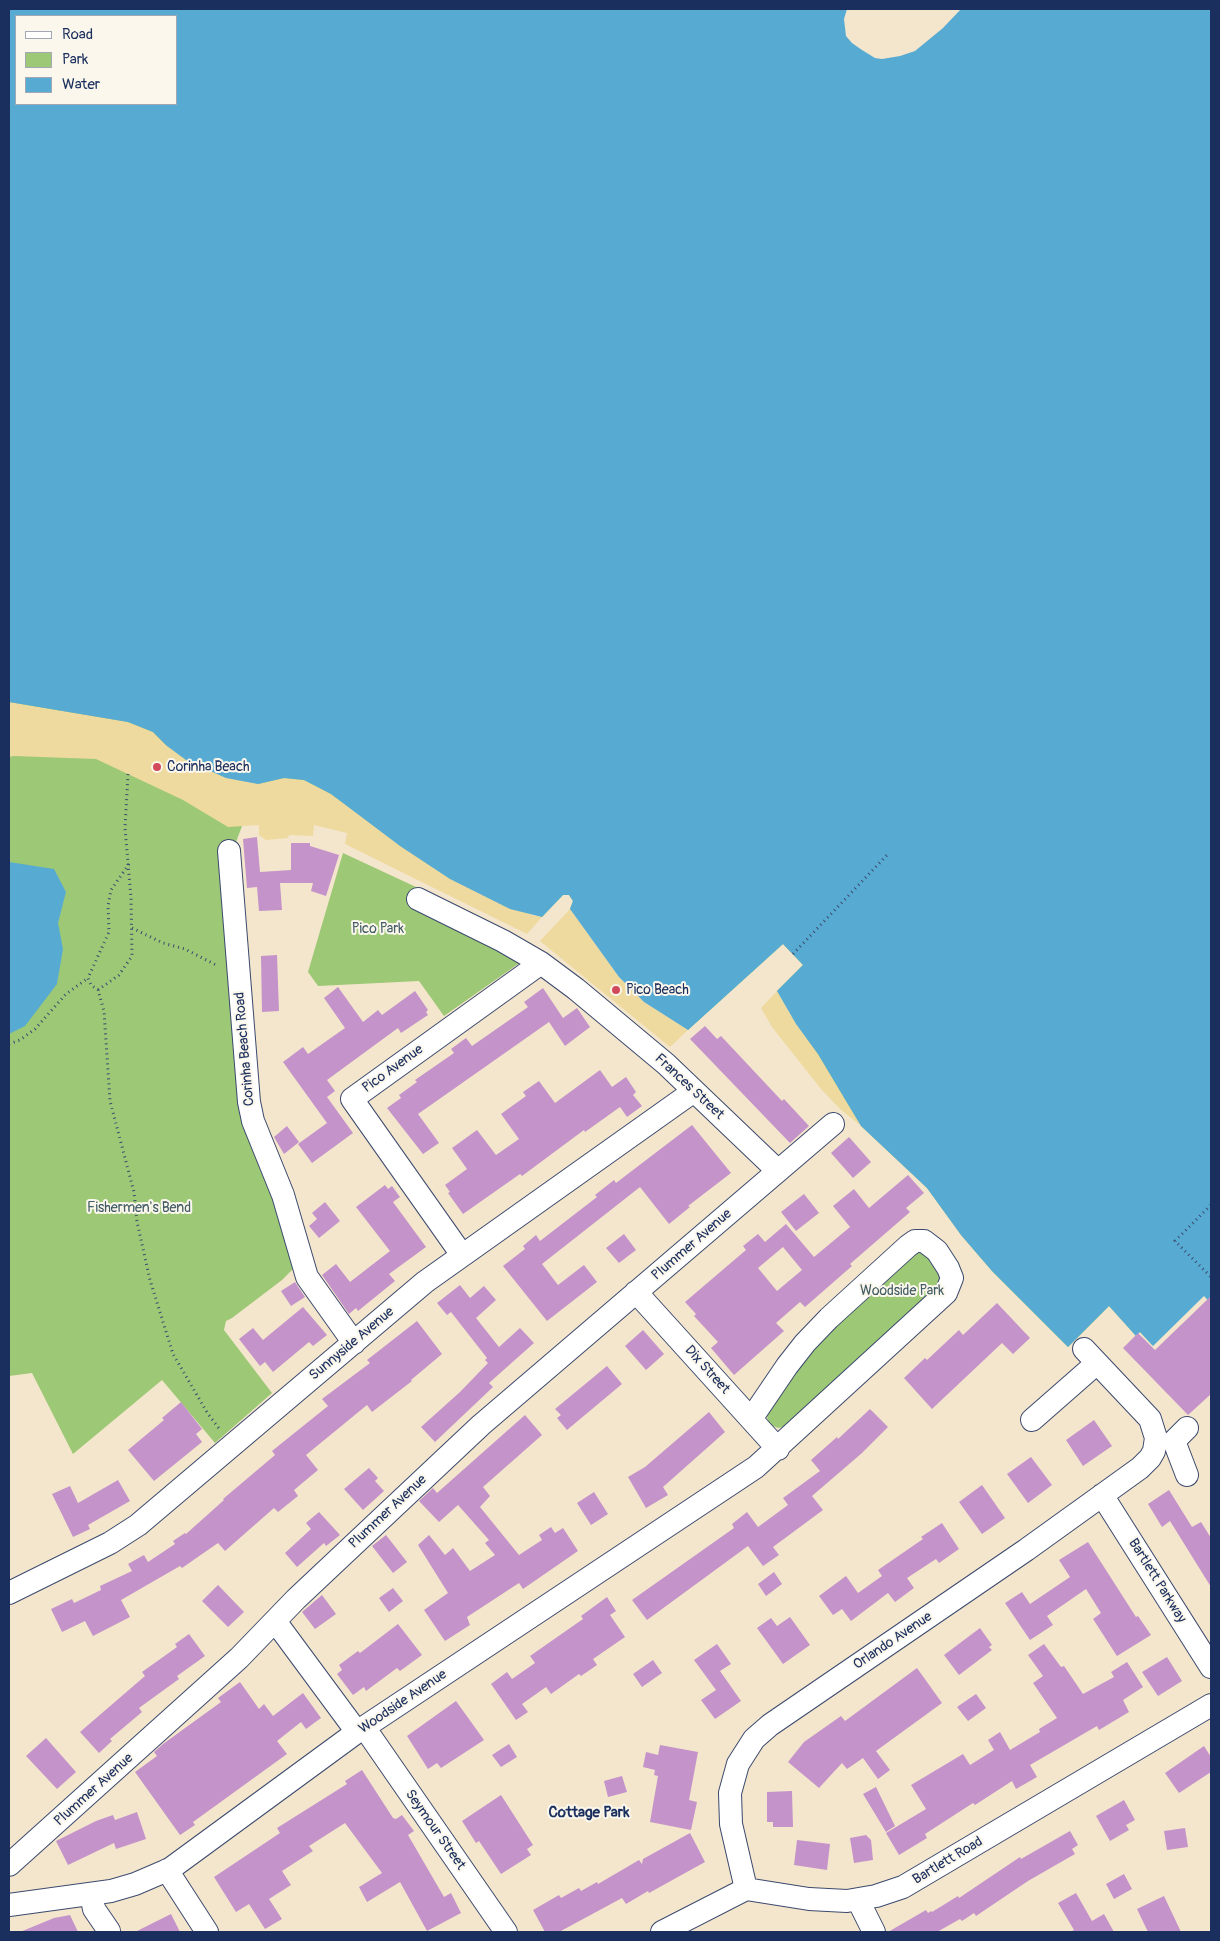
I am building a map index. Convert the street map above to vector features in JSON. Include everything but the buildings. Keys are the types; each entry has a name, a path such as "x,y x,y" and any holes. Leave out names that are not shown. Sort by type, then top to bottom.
{"street":[{"name":"Corinha Beach Road","path":"229,851 249,1102 253,1121 283,1194 307,1277 354,1343"},
{"name":"Frances Street","path":"418,899 503,941 541,963 594,1003 694,1090 778,1171"},
{"name":"Pico Avenue","path":"462,1254 352,1099 541,963"},
{"name":"Sunnyside Avenue","path":"9,1593 129,1532 425,1282 694,1090"},
{"path":"778,1171 833,1124"},
{"name":"Plummer Avenue","path":"9,1865 239,1658 296,1599 481,1425 778,1171"},
{"path":"751,1419 786,1366 805,1343 829,1318 908,1246 915,1241 924,1241 937,1251 952,1278 946,1293 778,1448"},
{"name":"Dix Street","path":"636,1292 778,1448"},
{"path":"1032,1420 1090,1356 1150,1419 1156,1435 1172,1439 1187,1475"},
{"name":"Orlando Avenue","path":"746,1889 730,1819 730,1793 738,1764 754,1739 770,1725 1144,1465 1172,1439"},
{"name":"Woodside Avenue","path":"9,1905 91,1894 135,1884 167,1870 360,1730 748,1472 778,1448"},
{"name":"Bartlett Parkway","path":"1102,1495 1211,1668"},
{"name":"Seymour Street","path":"275,1621 360,1730 506,1932"},
{"name":"Bartlett Road","path":"746,1889 809,1899 858,1900 886,1894 914,1882 1211,1705"},
{"path":"167,1870 207,1932"},
{"path":"662,1932 746,1889"},
{"path":"91,1894 94,1909 109,1931"},
{"path":"858,1900 874,1932"}],"path":[{"path":"98,990 120,975 132,956 129,864 125,828 128,774"},
{"path":"793,954 888,854"},
{"path":"9,1044 20,1040 35,1029 66,994 88,978 109,932 108,906 111,890 129,864"},
{"path":"132,928 163,943 185,949 239,977"},
{"path":"88,978 91,985 98,990 104,1011 110,1100 134,1192 136,1222 150,1280 173,1354 208,1414 232,1446"},
{"path":"1211,1205 1175,1241 1211,1277"}],"green space":[{"name":"Fishermen's Bend","path":"9,627 925,985 1153,1346 1140,1332 1136,1336 1109,1306 1068,1347 992,1271 961,1235 927,1188 861,1126 777,991 803,965 783,944 688,1030 570,909 573,901 569,895 563,895 542,917 258,784 236,842 235,1014 296,1266 282,1280 226,1321 224,1330 272,1393 215,1443 162,1380 73,1454 32,1373 9,1376"},
{"name":"Pico Park","path":"343,853 489,921 538,950 444,1016 419,981 318,986 308,972"},
{"name":"Woodside Park","path":"915,1250 926,1253 940,1273 938,1288 787,1426 778,1428 768,1424 767,1415 798,1362"}],"sand":[{"name":"Corinha Beach","path":"9,702 128,722 153,732 167,746 258,784 284,778 304,780 331,794 360,815 532,915 542,917 527,934 345,844 347,833 314,825 313,836 289,835 288,838 266,840 259,835 259,825 228,827 183,800 96,759 9,757"},
{"name":"Pico Beach","path":"570,909 619,977 644,1002 688,1030 670,1047 540,941"},
{"path":"777,991 796,1024 818,1054 861,1126 840,1109 821,1089 772,1027 761,1008"}],"water":[{"path":"9,9 847,9 844,19 846,36 862,50 875,58 882,59 915,51 943,28 961,9 1211,9 1211,1304 1204,1296 1153,1346 1140,1332 1136,1336 1109,1306 1068,1347 992,1271 961,1235 927,1188 861,1126 818,1054 796,1024 777,991 803,965 783,944 688,1030 644,1002 619,977 570,909 573,901 569,895 563,895 542,917 510,909 450,879 400,846 331,794 304,780 284,778 258,784 226,778 186,760 167,746 153,732 128,722 9,702"},
{"path":"9,862 54,869 66,892 58,923 63,949 57,984 25,1026 9,1034"}],"place":[{"name":"Corinha Beach","path":"157,767"},
{"name":"Pico Beach","path":"616,990"}],"district":[{"name":"Cottage Park","path":"589,1813"}]}
